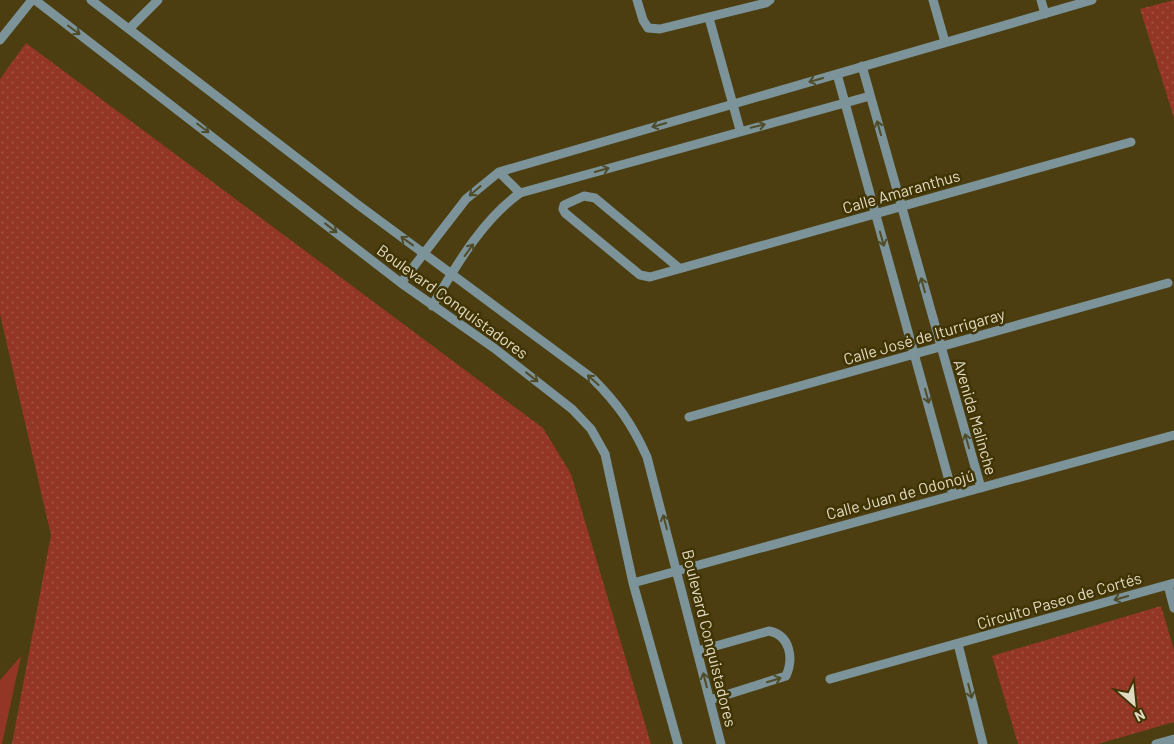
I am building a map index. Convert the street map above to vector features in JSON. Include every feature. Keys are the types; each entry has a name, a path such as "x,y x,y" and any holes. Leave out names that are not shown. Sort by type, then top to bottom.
{"street":[{"path":"0,40 34,0"},
{"name":"Boulevard Conquistadores","path":"34,0 432,306 494,348 564,402 591,429 605,454 633,583 678,744"},
{"name":"Boulevard Conquistadores","path":"92,0 424,253 592,378 616,402 633,425 647,456 678,570 721,744"},
{"path":"129,29 158,0"},
{"path":"637,0 643,20 648,28 660,29 766,3 770,0"},
{"path":"933,0 945,42"},
{"path":"1041,0 1045,14"},
{"path":"402,283 466,198 499,172 1092,0"},
{"path":"709,18 740,130"},
{"name":"Avenida Malinche","path":"862,66 981,488"},
{"path":"837,74 953,495"},
{"path":"432,306 494,215 520,193 740,130 870,96"},
{"name":"Calle Amaranthus","path":"679,268 590,196 584,196 564,205 565,213 640,275 650,277 1131,142"},
{"path":"499,172 520,193"},
{"name":"Calle José de Iturrigaray","path":"689,417 1168,283"},
{"name":"Calle Juan de Odonojú","path":"633,583 1174,434"},
{"name":"Circuito Paseo de Cortés","path":"830,679 1171,584 1174,608"},
{"path":"698,651 769,631 778,633 785,639 790,658 786,676 710,700"},
{"path":"958,644 983,744"},
{"path":"1156,744 1174,739"}],"shaded area":[{"path":"1174,0 1174,118 1140,9"},
{"path":"26,43 543,428 571,474 651,744 12,744 51,535 0,314 0,79"},
{"path":"1161,606 1174,650 1174,722 1098,744 1018,744 992,656"},
{"path":"21,656 2,744 0,744 0,680"}]}
